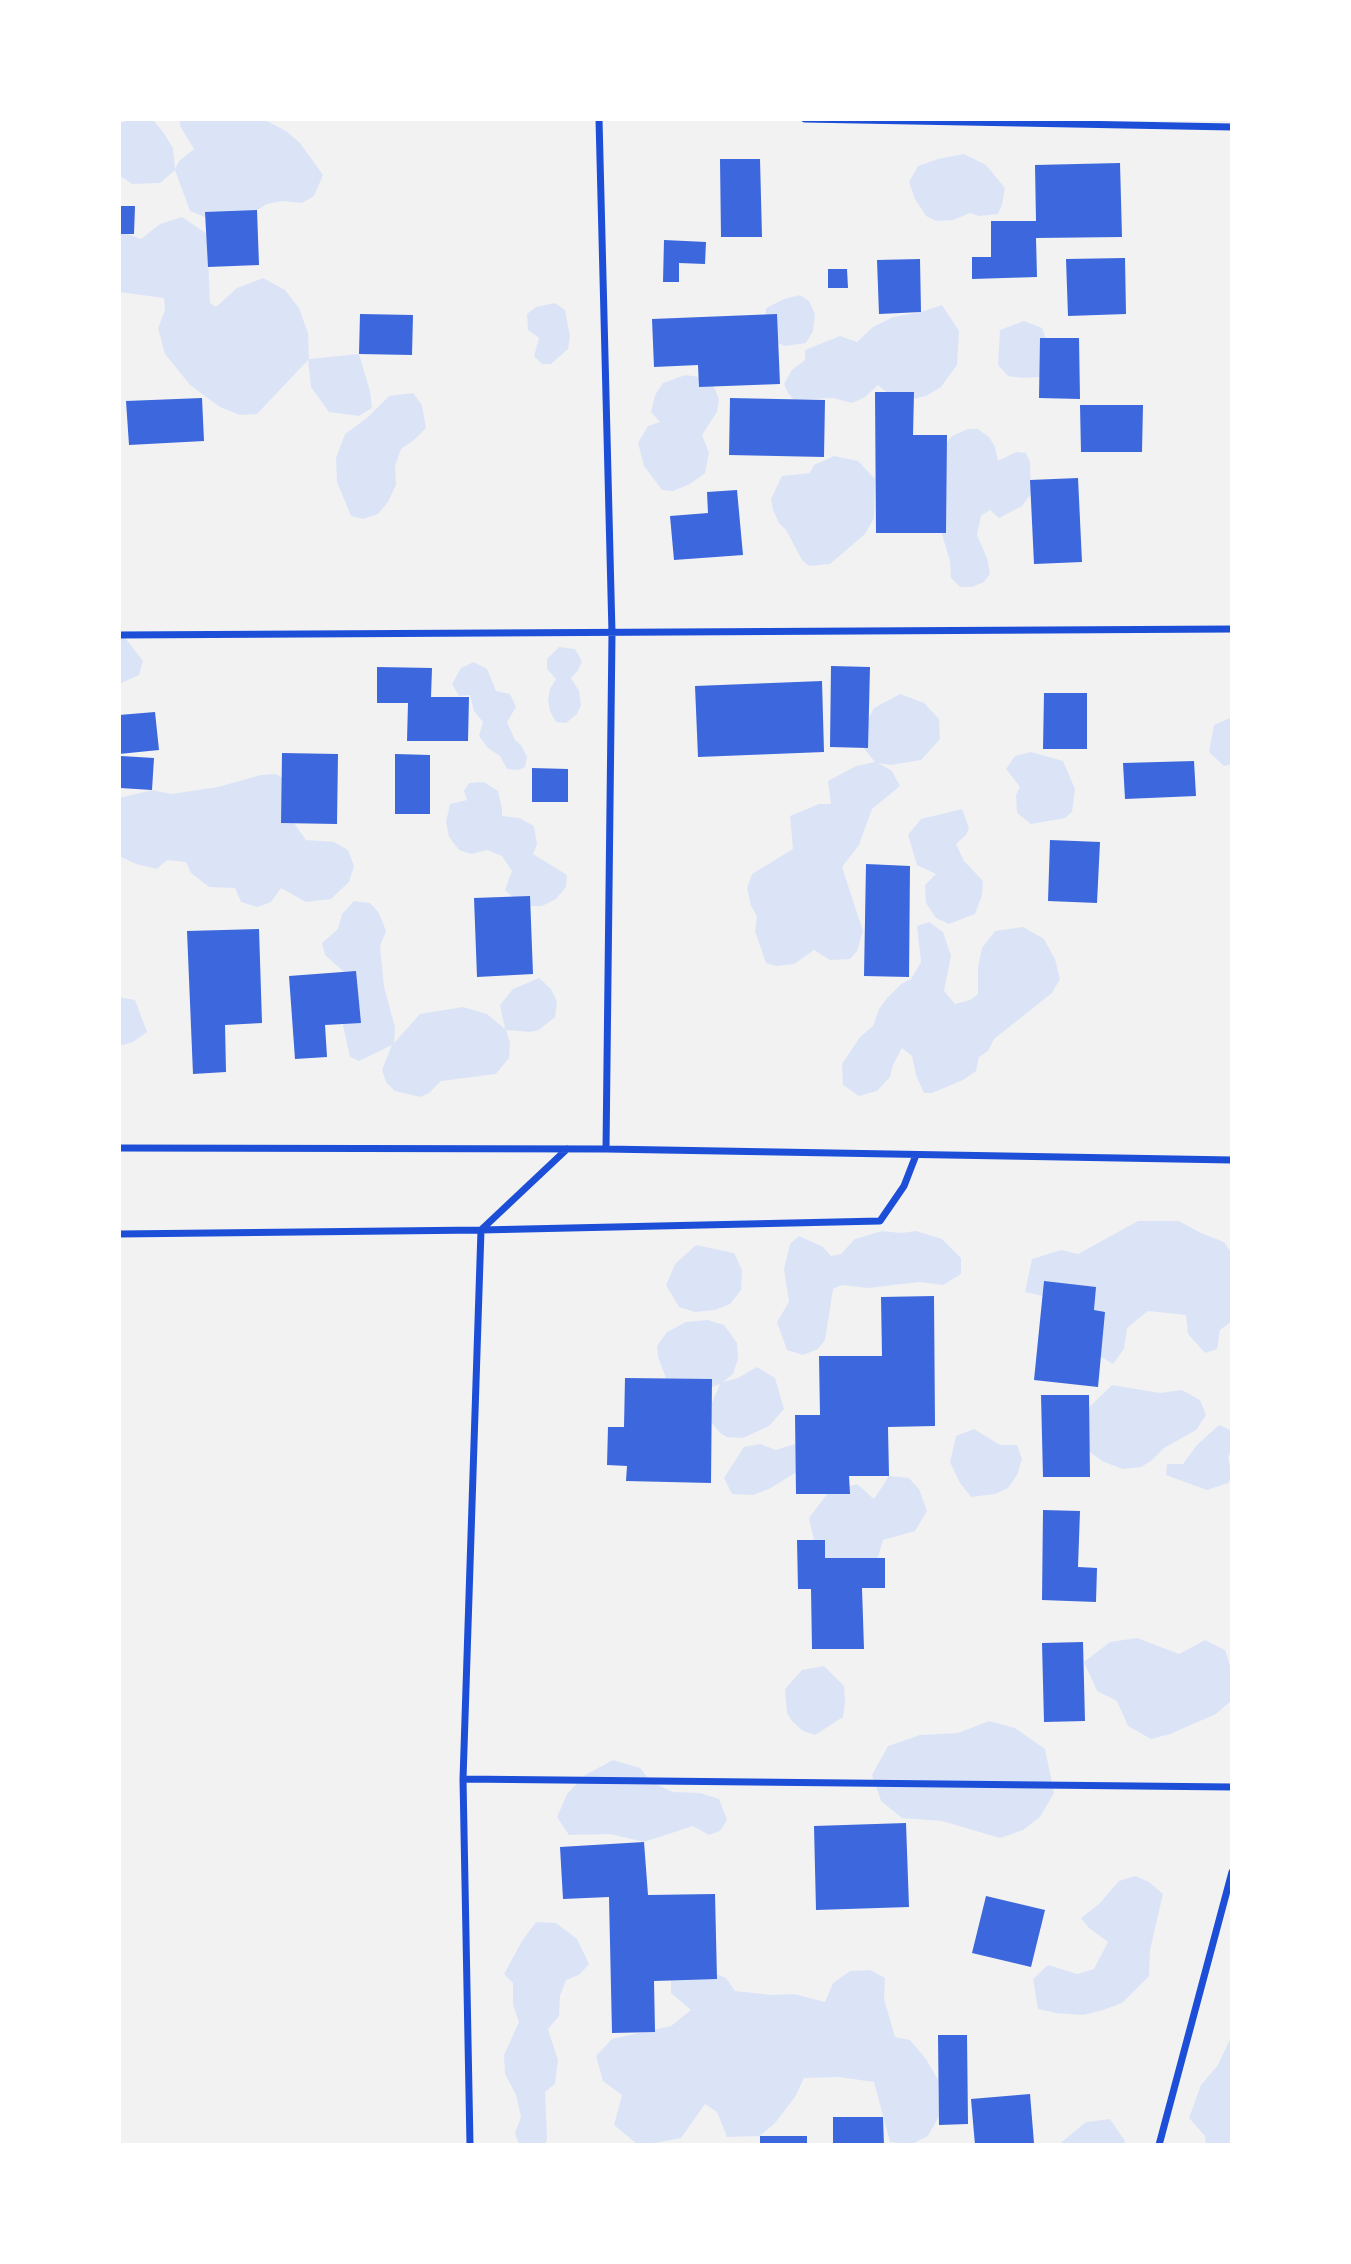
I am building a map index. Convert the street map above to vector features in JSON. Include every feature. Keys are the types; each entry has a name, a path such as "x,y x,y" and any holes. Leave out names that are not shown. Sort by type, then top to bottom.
{"street":[{"path":"599,119 612,633 606,1149"},
{"path":"805,119 1232,127"},
{"path":"119,635 1232,629"},
{"path":"119,1148 606,1149 1232,1160"},
{"path":"470,2145 463,1779 481,1230 568,1149"},
{"path":"119,1234 481,1230 880,1221 904,1186 916,1155"},
{"path":"463,1779 1232,1787"},
{"path":"1159,2145 1232,1872"}],"shaded area":[{"path":"133,119 153,120 173,148 175,169 179,161 194,149 180,126 180,119 263,119 286,131 300,143 323,175 314,196 302,203 282,201 267,204 257,210 217,222 190,211 175,170 160,183 132,184 119,175 119,123"},
{"path":"964,154 986,165 1005,188 998,214 979,216 970,213 953,220 936,221 926,216 915,199 909,182 918,166"},
{"path":"182,217 207,234 210,303 216,307 237,288 263,278 285,290 299,308 308,333 309,359 359,354 372,408 359,416 329,412 311,387 308,360 257,414 240,415 220,407 190,385 165,354 158,328 165,310 164,298 119,292 119,231 141,239 160,224"},
{"path":"800,295 809,301 815,314 813,331 806,343 784,346 776,342 765,324 766,308"},
{"path":"555,303 565,310 570,336 568,349 551,364 542,364 534,356 539,338 528,330 527,314 536,307"},
{"path":"942,305 959,331 957,365 941,387 926,396 905,401 878,385 865,397 852,403 833,398 794,400 788,393 784,384 792,370 805,360 805,350 840,336 857,342 873,327 893,317"},
{"path":"1024,321 1042,328 1053,358 1040,377 1008,376 998,365 1000,330"},
{"path":"685,375 707,378 719,400 717,412 702,435 709,453 705,473 690,484 673,491 662,490 644,466 638,443 648,426 660,422 651,412 655,395 663,383"},
{"path":"413,393 422,405 426,428 401,449 395,466 396,485 388,502 378,514 363,519 351,516 337,482 336,458 345,434 367,418 389,396"},
{"path":"968,429 978,429 989,437 995,447 998,461 1016,452 1026,453 1030,462 1031,494 1022,506 999,518 990,510 981,516 977,535 987,558 990,574 984,582 972,587 960,587 951,578 950,561 940,528 942,448 952,436"},
{"path":"834,456 858,461 875,479 874,518 865,534 830,564 809,566 802,560 786,530 779,523 771,499 782,476 810,473 814,465"},
{"path":"123,635 143,661 139,675 119,684 119,637"},
{"path":"559,647 575,649 582,661 571,678 579,691 581,705 577,714 566,723 556,722 548,700 556,679 547,669 547,659"},
{"path":"474,662 487,669 496,691 510,694 516,707 507,722 527,757 525,767 518,770 507,769 500,756 488,748 479,736 483,722 474,711 470,695 459,696 452,684 461,668"},
{"path":"900,694 924,703 939,719 940,739 921,760 891,765 878,763 892,771 900,786 872,809 859,845 842,867 863,931 857,951 850,959 830,960 814,950 794,964 776,966 766,963 755,931 757,916 751,906 747,888 752,874 793,849 790,816 819,804 831,804 828,781 856,766 875,762 857,740 874,708"},
{"path":"1232,717 1232,764 1224,766 1209,752 1214,725"},
{"path":"1031,752 1063,761 1075,789 1072,812 1065,818 1031,824 1017,813 1016,795 1020,787 1006,769 1015,756"},
{"path":"276,774 291,783 294,823 306,840 334,842 348,850 354,866 349,882 331,899 306,902 281,888 271,902 257,907 241,902 235,888 209,887 191,873 186,862 167,860 157,869 119,856 119,798 152,790 171,794 218,787 261,775"},
{"path":"484,782 498,791 502,816 519,818 534,826 537,844 533,854 567,875 566,887 556,899 542,906 522,906 505,890 512,871 502,856 487,850 471,854 459,850 449,837 446,822 450,804 467,800 464,791 469,783"},
{"path":"962,809 969,828 956,844 964,861 983,881 982,895 975,914 949,924 936,918 926,903 925,885 936,874 917,865 908,835 921,819"},
{"path":"354,901 370,903 379,913 386,931 380,946 384,987 395,1027 394,1043 420,1014 463,1007 487,1014 505,1029 500,1005 513,989 539,978 551,989 557,1002 555,1017 539,1030 506,1030 510,1043 509,1058 496,1074 441,1081 429,1093 420,1097 395,1091 386,1082 382,1070 392,1045 359,1061 350,1057 343,1025 351,1005 344,972 325,955 322,943 338,929 342,914"},
{"path":"929,922 943,932 951,956 944,991 955,1004 970,1000 978,994 978,967 982,948 995,931 1023,927 1044,939 1055,959 1060,979 1052,993 994,1039 988,1051 979,1057 976,1071 963,1080 932,1093 924,1093 912,1056 902,1048 890,1077 877,1091 859,1096 843,1085 842,1064 860,1037 873,1026 879,1009 888,997 901,984 911,979 921,962 917,926"},
{"path":"119,997 135,1000 147,1032 133,1042 119,1046"},
{"path":"1138,1221 1179,1221 1224,1242 1232,1254 1232,1321 1220,1330 1217,1349 1205,1353 1188,1334 1186,1315 1148,1311 1127,1328 1124,1349 1113,1364 1101,1357 1093,1331 1095,1299 1043,1296 1025,1292 1032,1259 1061,1250 1078,1254"},
{"path":"882,1231 916,1231 942,1239 961,1258 961,1274 943,1285 919,1282 868,1288 842,1285 833,1289 825,1340 818,1349 803,1355 787,1350 777,1322 789,1302 784,1269 790,1244 799,1236 823,1247 831,1256 841,1254 855,1239"},
{"path":"696,1245 734,1253 742,1270 741,1290 730,1304 715,1310 695,1312 679,1307 666,1285 675,1264"},
{"path":"708,1320 724,1325 737,1343 738,1359 733,1374 723,1382 738,1378 757,1367 775,1378 784,1409 769,1426 743,1438 727,1437 711,1422 712,1403 720,1384 690,1395 675,1389 666,1378 658,1357 657,1346 667,1332 686,1322"},
{"path":"1112,1385 1160,1393 1182,1390 1200,1400 1206,1415 1196,1430 1164,1448 1151,1461 1141,1467 1123,1469 1104,1462 1084,1448 1077,1419"},
{"path":"1219,1425 1232,1431 1232,1449 1228,1457 1232,1476 1228,1483 1207,1490 1166,1475 1167,1464 1183,1464 1197,1445"},
{"path":"974,1429 1000,1445 1017,1445 1022,1459 1017,1475 1008,1488 995,1494 971,1497 960,1483 950,1462 956,1436"},
{"path":"760,1444 776,1450 795,1444 803,1459 800,1470 769,1489 753,1495 732,1494 724,1478 744,1447"},
{"path":"889,1476 909,1478 919,1489 927,1511 915,1531 883,1540 878,1557 868,1565 825,1559 814,1540 809,1518 827,1494 857,1484 874,1499"},
{"path":"1137,1638 1179,1654 1205,1640 1225,1650 1232,1672 1232,1700 1216,1714 1170,1734 1151,1739 1128,1726 1117,1701 1097,1691 1084,1662 1110,1642"},
{"path":"824,1666 844,1686 845,1702 843,1717 815,1735 803,1731 792,1721 787,1713 785,1689 802,1670"},
{"path":"989,1721 1015,1728 1045,1749 1054,1793 1040,1817 1023,1830 1000,1838 942,1821 902,1818 881,1801 872,1775 888,1746 920,1735 958,1733"},
{"path":"613,1760 640,1768 651,1782 673,1792 700,1793 719,1799 727,1820 720,1831 709,1835 693,1826 644,1842 610,1834 569,1835 557,1817 567,1794 585,1775"},
{"path":"1135,1876 1149,1882 1163,1894 1150,1950 1149,1976 1122,2003 1103,2010 1083,2015 1038,2009 1033,1979 1048,1965 1077,1974 1094,1969 1108,1942 1089,1928 1081,1918 1099,1904 1119,1881"},
{"path":"536,1922 556,1923 577,1939 589,1964 579,1975 566,1980 560,1996 559,2016 548,2029 558,2060 555,2084 545,2092 545,2145 519,2145 515,2133 521,2117 516,2095 505,2074 504,2055 519,2022 513,2005 513,1983 504,1974"},
{"path":"696,1966 726,1978 735,1991 772,1995 794,1994 825,2002 833,1983 850,1971 870,1970 885,1978 884,1999 895,2037 910,2040 926,2059 938,2080 939,2116 928,2136 910,2145 890,2142 874,2082 839,2077 804,2078 795,2097 775,2123 760,2136 727,2137 717,2112 705,2104 681,2138 637,2144 614,2125 622,2095 603,2081 596,2056 612,2039 671,2026 691,2010 671,1993 671,1980"},
{"path":"1232,2035 1232,2145 1206,2145 1205,2136 1189,2118 1201,2085 1218,2065"},
{"path":"1110,2119 1125,2141 1124,2145 1058,2145 1086,2122"}],"building":[{"path":"720,159 760,159 762,237 721,237"},
{"path":"1120,163 1122,237 1036,238 1037,277 972,279 972,257 991,257 991,221 1036,221 1035,165"},
{"path":"119,206 135,206 134,234 119,234"},
{"path":"257,210 259,265 208,267 205,212"},
{"path":"664,240 706,242 705,264 679,263 679,282 663,282"},
{"path":"1125,258 1126,314 1068,316 1066,259"},
{"path":"920,259 921,312 879,314 877,260"},
{"path":"828,269 847,269 848,288 828,288"},
{"path":"360,314 413,315 412,355 359,354"},
{"path":"777,314 780,384 699,387 698,365 654,367 652,319"},
{"path":"1040,338 1079,338 1080,399 1039,398"},
{"path":"875,392 914,392 913,435 947,435 946,533 876,533"},
{"path":"202,398 204,441 129,445 126,401"},
{"path":"730,398 825,400 824,457 729,455"},
{"path":"1080,405 1143,405 1142,452 1081,452"},
{"path":"1078,478 1082,562 1034,564 1030,480"},
{"path":"737,490 743,555 674,560 670,516 708,513 707,492"},
{"path":"831,666 870,667 868,748 830,747"},
{"path":"377,667 432,668 431,697 469,697 468,741 407,741 408,703 377,703"},
{"path":"822,681 824,752 698,757 695,686"},
{"path":"1044,693 1087,693 1087,749 1043,749"},
{"path":"155,712 159,750 119,754 119,715"},
{"path":"282,753 338,754 337,824 281,823"},
{"path":"395,754 430,755 430,814 395,814"},
{"path":"121,756 154,758 152,790 120,788"},
{"path":"1194,761 1196,796 1125,799 1123,763"},
{"path":"532,768 568,769 568,802 532,802"},
{"path":"1050,840 1100,842 1097,903 1048,901"},
{"path":"866,864 910,866 909,977 864,976"},
{"path":"530,896 533,974 477,977 474,898"},
{"path":"259,929 262,1023 225,1025 226,1072 193,1074 187,931"},
{"path":"356,971 361,1023 325,1025 327,1057 295,1059 289,976"},
{"path":"1044,1281 1096,1287 1094,1310 1105,1312 1098,1387 1034,1380"},
{"path":"934,1296 935,1426 888,1427 889,1476 849,1476 850,1494 796,1494 795,1415 820,1415 819,1356 882,1356 881,1297"},
{"path":"625,1378 712,1379 711,1483 626,1481 627,1466 607,1465 608,1427 624,1427"},
{"path":"1041,1395 1089,1395 1090,1477 1043,1477"},
{"path":"1043,1510 1080,1511 1078,1567 1097,1568 1096,1602 1042,1600"},
{"path":"797,1540 825,1540 825,1558 885,1558 885,1588 862,1588 864,1649 812,1649 811,1589 798,1589"},
{"path":"1083,1642 1085,1721 1044,1722 1042,1643"},
{"path":"906,1823 909,1907 816,1910 814,1826"},
{"path":"644,1842 648,1895 715,1894 717,1979 654,1981 655,2032 612,2033 609,1897 563,1899 560,1847"},
{"path":"986,1896 1045,1910 1031,1967 972,1953"},
{"path":"938,2035 967,2035 968,2124 939,2125"},
{"path":"1030,2094 1034,2143 975,2145 971,2099"},
{"path":"833,2117 883,2117 884,2145 833,2145"},
{"path":"760,2136 807,2136 807,2145 760,2145"}]}
